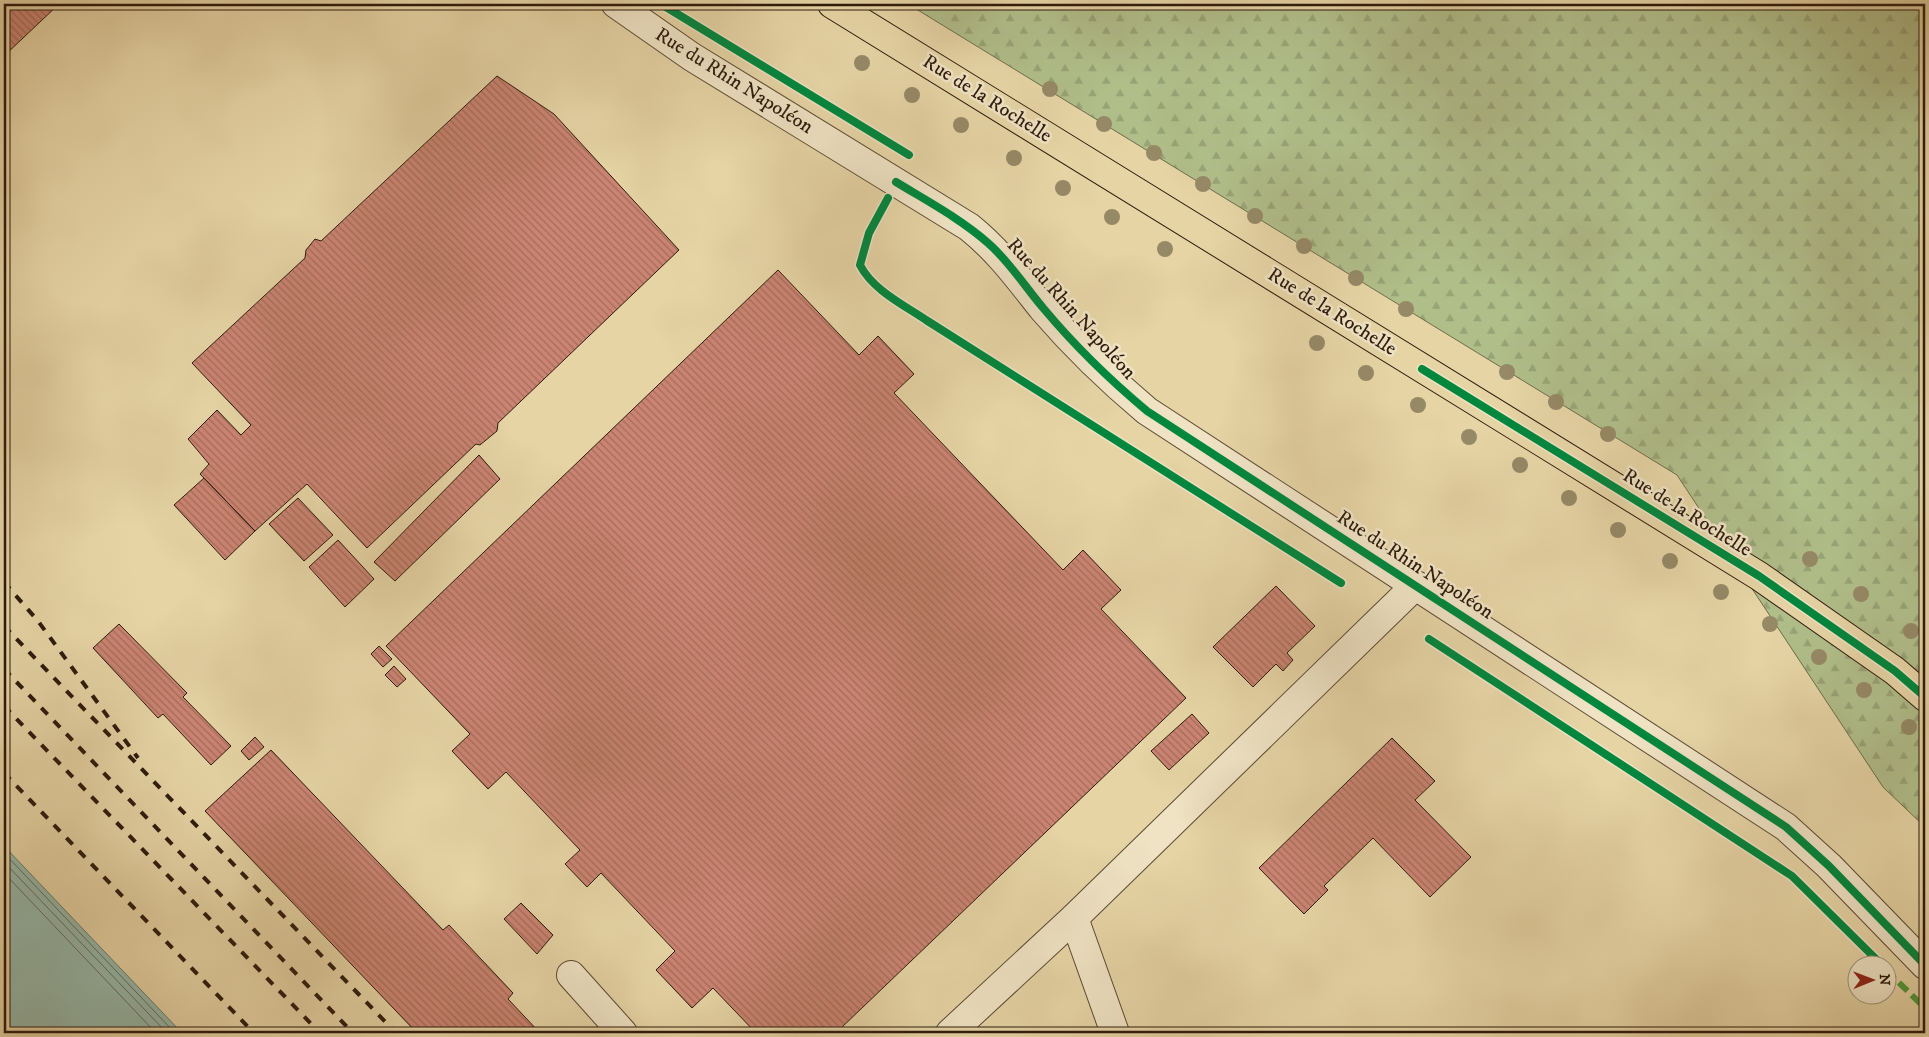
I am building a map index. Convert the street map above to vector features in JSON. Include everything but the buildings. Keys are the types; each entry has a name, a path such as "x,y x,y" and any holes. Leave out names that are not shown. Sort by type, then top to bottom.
{"main road":[{"name":"Rue de la Rochelle","path":"832,4 1759,576 1895,671 1925,697"}],"street":[{"name":"Rue du Rhin Napoléon","path":"616,4 692,56 968,227 989,243 1044,310 1116,385 1147,411 1786,827 1829,866 1925,965"},
{"path":"950,1033 1074,918 1416,585"},
{"path":"1074,918 1115,1033"},
{"path":"571,975 623,1033"}],"green space":[{"path":"908,4 1925,4 1925,827 1883,787 1677,475"}],"water":[{"path":"4,846 182,1033 4,1033"}],"railway":[{"path":"4,582 38,621 138,758"},
{"path":"4,626 396,1033"},
{"path":"4,669 353,1033"},
{"path":"4,706 320,1033"},
{"path":"4,773 254,1033"}],"marked path":[{"path":"1896,980 1925,1008"}],"cycle path":[{"path":"661,4 909,155"},
{"path":"896,182 955,218 988,243 1080,349 1147,411 1786,827 1829,866 1925,965"},
{"path":"888,198 869,233 860,265 872,282 880,289 907,308 1341,583"},
{"path":"1422,369 1759,576 1895,671 1925,697"},
{"path":"1429,639 1792,876 1871,954"}]}
